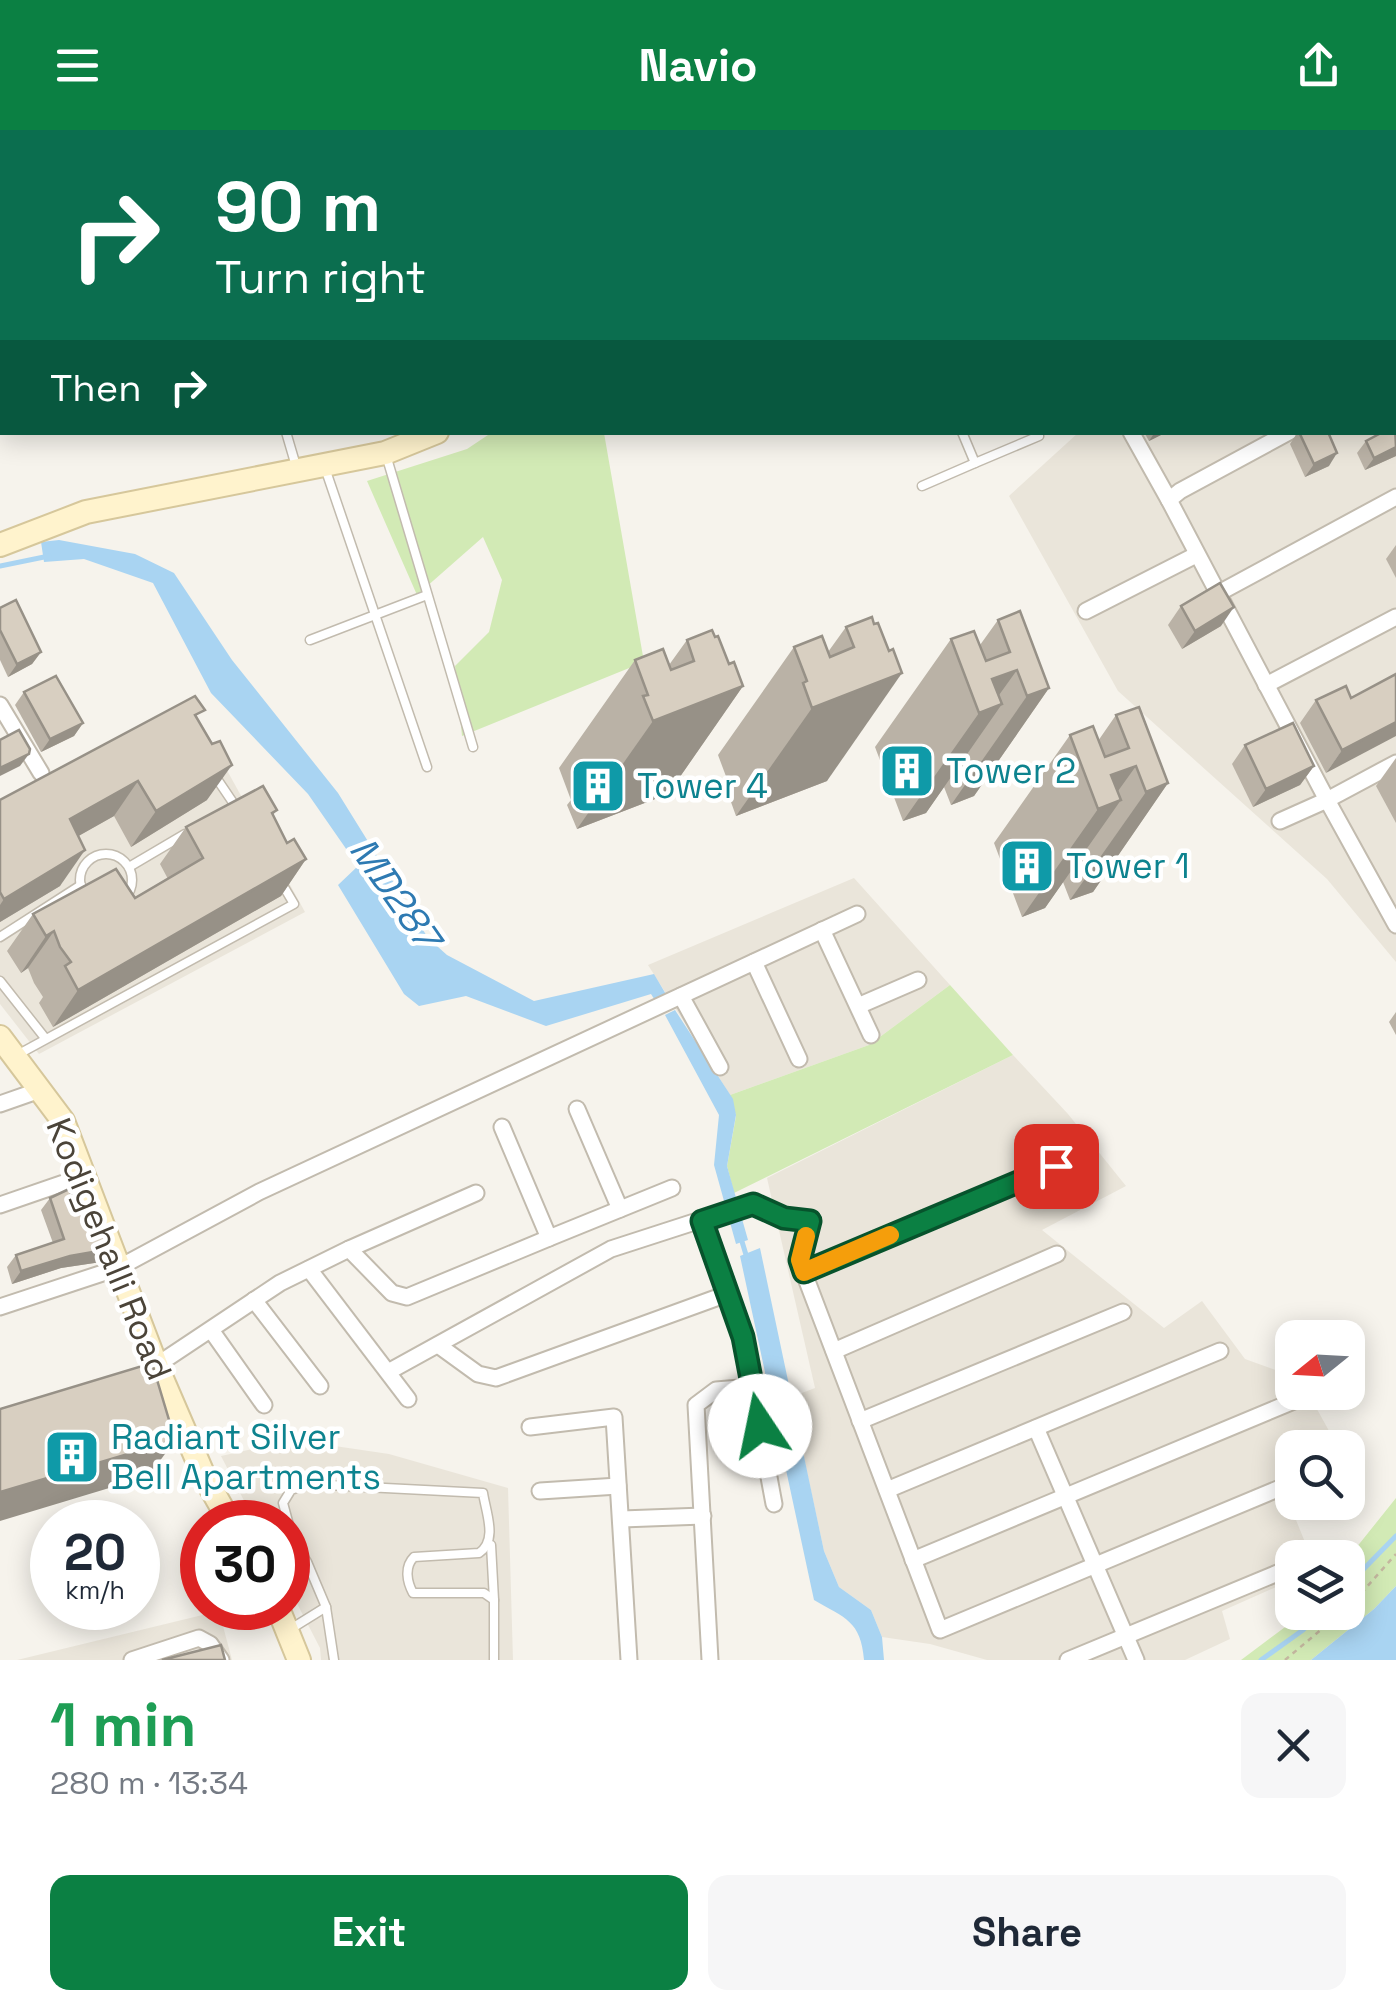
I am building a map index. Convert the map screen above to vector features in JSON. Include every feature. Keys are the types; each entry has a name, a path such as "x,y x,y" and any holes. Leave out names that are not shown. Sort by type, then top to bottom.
{"street":[{"path":"0,545 86,512 385,452 429,435"},
{"path":"1133,435 1328,800 1392,907 1396,925"},
{"path":"1168,500 1283,435"},
{"path":"1216,594 1396,498"},
{"path":"1086,612 1196,555"},
{"path":"1266,685 1396,617"},
{"path":"0,705 41,773"},
{"path":"1280,821 1396,763"},
{"path":"0,1307 118,1268 259,1192 857,914"},
{"path":"822,930 871,1034"},
{"path":"754,962 799,1059"},
{"path":"858,1006 918,980"},
{"path":"682,996 720,1067"},
{"name":"Kodigehalli Road","path":"7,1047 62,1121 118,1268 148,1370 218,1500"},
{"path":"0,1104 40,1090"},
{"path":"577,1109 620,1209"},
{"path":"502,1127 548,1238"},
{"path":"804,1272 1056,1166"},
{"path":"0,1206 84,1176"},
{"path":"349,1249 392,1293 408,1297 672,1188"},
{"path":"148,1370 309,1269 476,1193"},
{"path":"388,1372 611,1249 753,1204 784,1218 810,1221 800,1260 940,1630 1275,1490"},
{"path":"708,1218 727,1294 743,1337 774,1504"},
{"path":"834,1350 1058,1254"},
{"path":"309,1269 408,1398"},
{"path":"438,1344 478,1374 496,1378 727,1294"},
{"path":"254,1300 320,1386"},
{"path":"860,1421 1123,1312"},
{"path":"212,1330 264,1405"},
{"path":"886,1490 1220,1351"},
{"path":"710,1660 696,1406 716,1390 752,1386"},
{"path":"913,1560 1275,1409"},
{"path":"530,1427 614,1417 628,1660"},
{"path":"1036,1428 1136,1660"},
{"path":"540,1491 618,1486"},
{"path":"622,1519 703,1516"},
{"path":"1068,1660 1275,1574"},
{"path":"289,1630 300,1660"},
{"path":"132,1660 199,1638 210,1644 221,1660"}],"lane":[{"path":"287,435 298,470"},
{"path":"963,435 975,462"},
{"path":"922,486 1040,436"},
{"path":"385,452 472,748"},
{"path":"323,465 427,767"},
{"path":"310,640 427,595"},
{"path":"204,763 245,821"},
{"path":"220,814 236,804"},
{"path":"128,867 190,831"},
{"path":"97,856 115,856 128,867 132,876 130,891 112,906 89,900 81,885 84,867 97,856"},
{"path":"7,1047 45,1038 294,904 274,871"},
{"path":"0,937 81,885"},
{"path":"0,981 45,1038"},
{"path":"334,1660 326,1607 293,1540 283,1504 291,1490 306,1484 483,1493 490,1536 494,1660"},
{"path":"490,1536 487,1547 479,1552 414,1557 407,1582 414,1593 484,1593 494,1600"},
{"path":"310,1617 326,1607"}],"path":[{"path":"1365,1589 1396,1554"},
{"path":"1285,1660 1321,1630"}],"shaded area":[{"path":"1076,435 1396,435 1396,962 1327,879 1118,691 1009,496"},
{"path":"190,703 305,912 39,1054 0,1004 0,807"},
{"path":"854,878 950,985 869,1045 730,1095 648,965"},
{"path":"1013,1055 1068,1114 1126,1186 1042,1230 1164,1328 1202,1301 1245,1359 1275,1370 1275,1410 1317,1410 1329,1430 1275,1430 1275,1520 1296,1520 1304,1540 1275,1540 1275,1588 1222,1611 1230,1639 1185,1660 987,1660 930,1644 882,1637 871,1610 839,1587 824,1551 791,1397 815,1388 767,1178"},
{"path":"294,1440 389,1454 508,1488 513,1660 321,1660 320,1648 310,1629 310,1500 244,1500 221,1456"},
{"path":"180,1620 180,1630 224,1630 232,1660 17,1660 141,1630 160,1630 160,1625"}],"green space":[{"path":"488,435 604,435 644,662 462,736 455,666 489,632 502,580 483,537 417,595 367,481 467,449"},
{"path":"950,985 1013,1055 734,1193 727,1166 736,1116 730,1095 869,1045"},
{"path":"1396,1498 1396,1586 1365,1616 1365,1540"},
{"path":"1281,1630 1348,1630 1311,1660 1241,1660"}],"water":[{"path":"59,540 135,554 174,573 232,660 338,793 428,938 447,955 534,1001 654,974 667,996 656,1002 651,994 546,1026 466,996 419,1006 404,994 338,885 358,866 308,794 211,693 153,583 84,559 44,562 41,542"},
{"path":"675,1010 733,1099 736,1115 727,1166 748,1240 736,1244 714,1165 719,1115 665,1015"},
{"path":"760,1248 824,1551 839,1587 871,1610 882,1637 884,1660 864,1660 855,1629 814,1600 740,1256"},
{"path":"1396,1586 1396,1660 1311,1660 1348,1630 1365,1630 1365,1616"}],"building":[{"path":"1300,435 1329,435 1337,453 1314,464"},
{"path":"1377,435 1395,435 1396,447 1374,458 1366,441"},
{"path":"1220,583 1234,607 1195,631 1181,606"},
{"path":"16,600 41,652 17,664 0,630 0,608"},
{"path":"1020,611 1049,688 1027,696 1017,670 992,679 1002,704 979,713 951,639 974,631 986,661 1010,652 998,620"},
{"path":"872,617 889,651 893,649 902,673 812,708 794,647 822,636 830,657 854,647 846,627"},
{"path":"712,630 729,664 734,662 743,686 653,721 635,660 663,649 671,670 694,661 687,640"},
{"path":"1396,674 1396,722 1342,750 1316,700 1346,686 1351,698"},
{"path":"56,676 83,723 50,739 24,692"},
{"path":"195,696 205,710 195,715 212,744 220,741 232,765 156,811 138,781 70,819 85,850 4,899 0,892 0,800"},
{"path":"1139,707 1168,783 1146,792 1136,766 1111,775 1121,800 1098,809 1070,735 1093,726 1105,757 1129,748 1116,715"},
{"path":"1293,723 1314,766 1266,789 1245,745"},
{"path":"19,730 29,754 0,768 0,740"},
{"path":"263,786 277,810 272,813 287,843 294,839 306,859 78,990 65,966 71,962 54,931 46,936 33,914 116,869 135,898 203,858 186,827"},
{"path":"69,1189 79,1214 94,1209 110,1249 21,1271 16,1255 64,1239 50,1198"},
{"path":"152,1363 175,1440 0,1492 0,1409"},
{"path":"221,1645 225,1660 162,1660"}],"waterway":[{"name":"MD287","path":"0,566 49,556"},
{"name":"MD287","path":"740,1235 747,1258"},
{"path":"1365,1568 1396,1536"},
{"path":"1261,1660 1303,1630"}],"slow traffic":[{"path":"806,1236 800,1260 804,1272 890,1235"}],"place":[{"name":"Tower 2","path":"907,771"},
{"name":"Tower 4","path":"598,786"},
{"name":"Tower 1","path":"1027,866"},
{"name":"Radiant Silver Bell Apartments","path":"72,1457"}],"route":[{"path":"760,1426 743,1337 702,1221 753,1204 784,1218 810,1221 800,1260 804,1272 1056,1166"}]}
